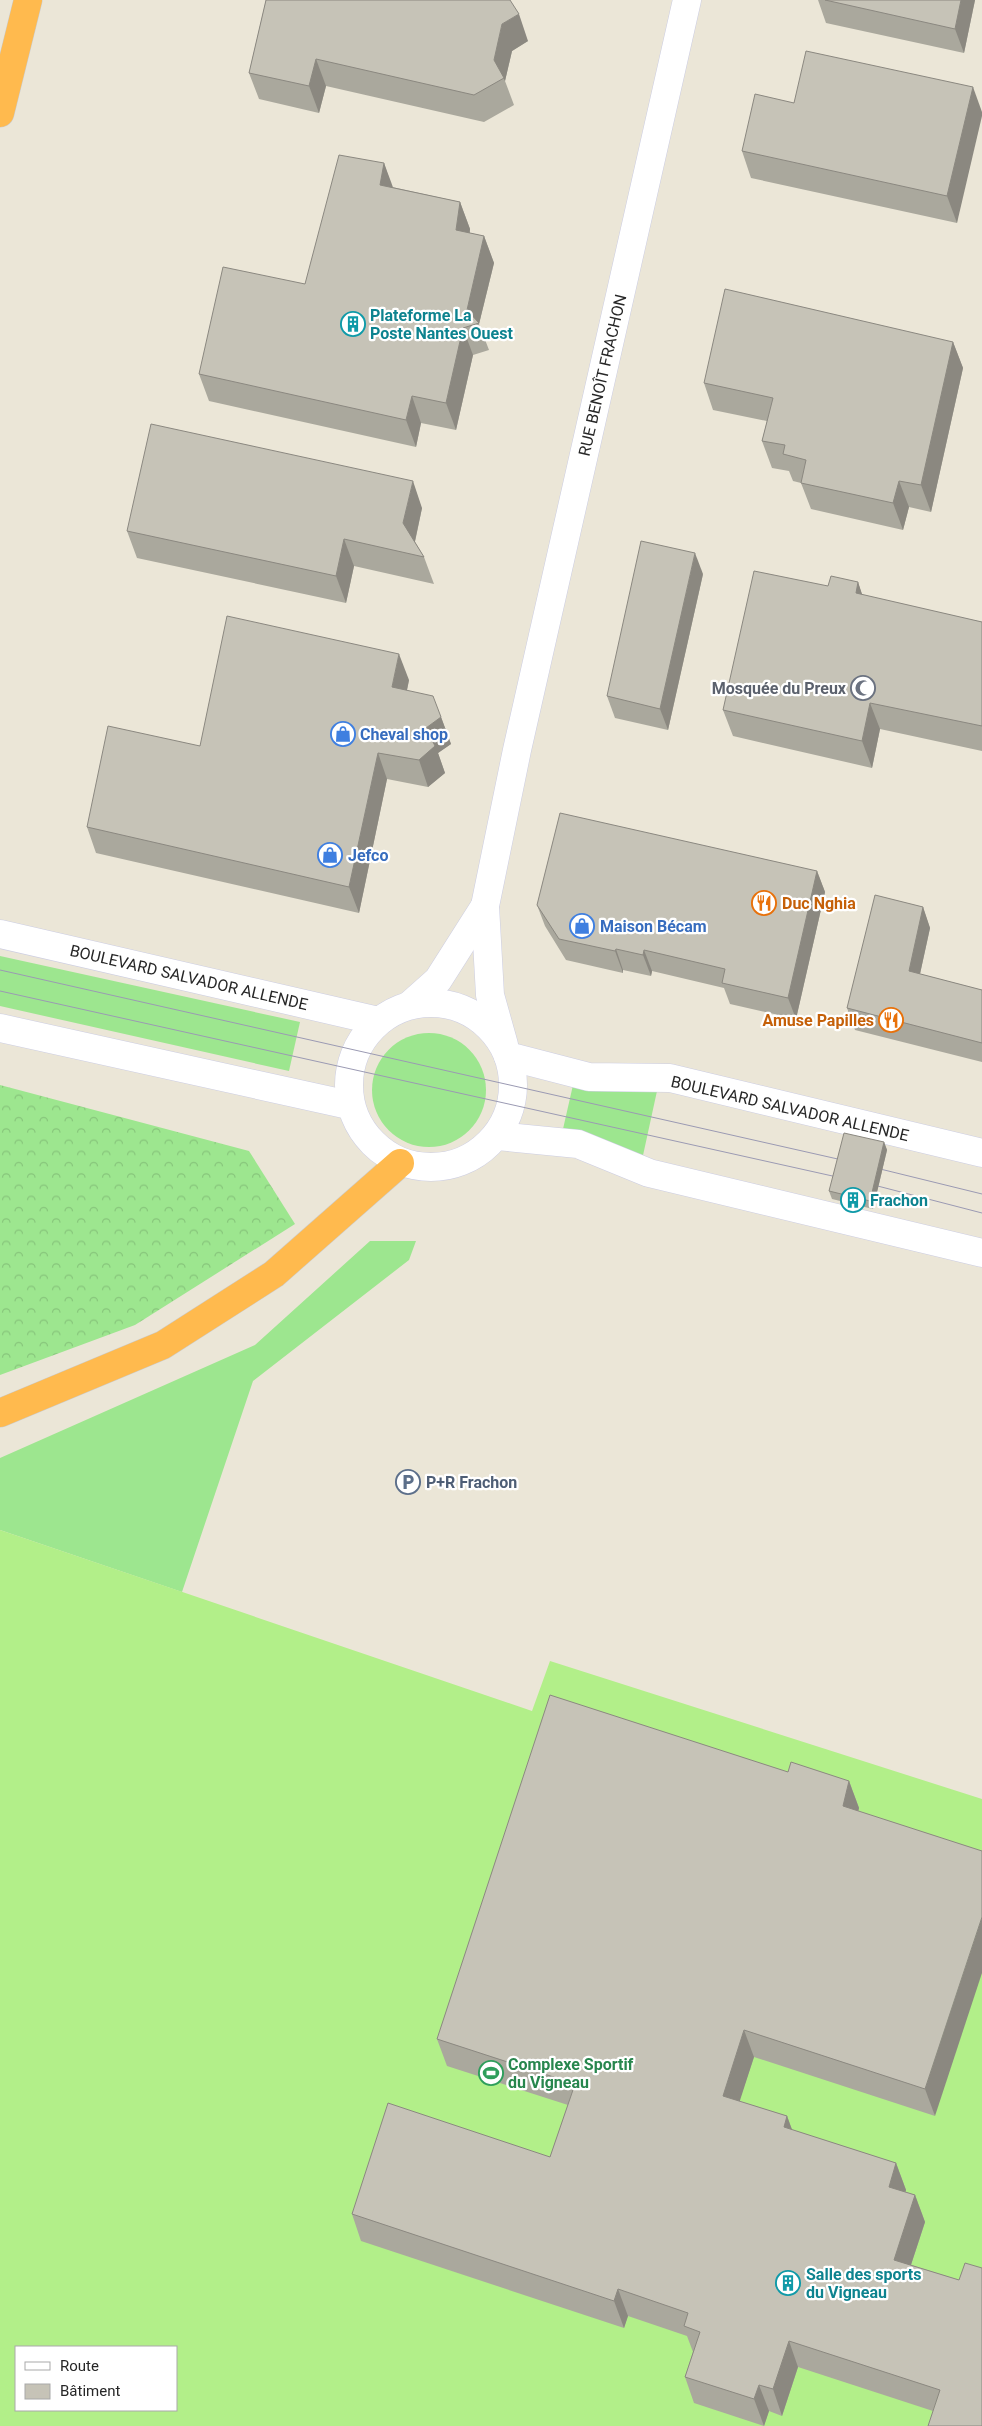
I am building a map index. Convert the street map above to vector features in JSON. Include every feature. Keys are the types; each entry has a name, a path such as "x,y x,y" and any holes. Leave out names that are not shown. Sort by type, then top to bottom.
{"highway":[{"path":"0,113 28,0"},
{"path":"0,1413 163,1345 274,1274 358,1202 400,1162"}],"street":[{"name":"RUE BENOÎT FRACHON","path":"485,906 517,750 687,0"},
{"path":"485,906 490,995 514,1085 512,1104 497,1136 479,1153 460,1163 438,1168 400,1162 366,1139 350,1104 349,1067 355,1050 378,1021 411,1004 438,980 485,906"},
{"name":"BOULEVARD SALVADOR ALLENDE","path":"0,934 378,1021"},
{"path":"411,1004 435,1002 462,1008 486,1023 506,1050"},
{"path":"0,1028 350,1104"},
{"name":"BOULEVARD SALVADOR ALLENDE","path":"506,1050 589,1077 670,1078 982,1153"},
{"path":"497,1136 578,1144 649,1173 982,1253"}],"green space":[{"path":"0,956 300,1022 289,1071 0,1006"},
{"path":"429,1033 451,1037 461,1042 477,1058 482,1068 486,1090 482,1112 477,1122 461,1138 451,1143 429,1147 407,1143 397,1138 381,1122 376,1112 372,1090 376,1068 381,1058 397,1042 407,1037"},
{"path":"0,1085 249,1151 295,1224 135,1325 0,1375"},
{"path":"573,1085 657,1091 642,1160 563,1129"},
{"path":"370,1241 416,1241 409,1260 253,1381 182,1592 0,1530 0,1458 255,1345"},
{"name":"Complexe Sportif du Vigneau","path":"0,1530 532,1711 550,1661 982,1799 982,2426 0,2426"}],"building":[{"path":"266,0 510,0 519,14 502,24 494,60 504,78 474,95 316,59 309,86 249,73"},
{"path":"825,0 961,0 955,29"},
{"path":"806,51 973,87 947,196 742,151 755,94 794,103"},
{"name":"Plateforme La Poste Nantes Ouest","path":"339,155 384,163 380,185 460,202 456,230 484,236 467,310 479,323 463,328 446,403 412,396 406,420 199,374 223,267 305,284"},
{"path":"725,289 953,342 921,485 899,481 893,503 801,483 806,460 783,454 785,445 762,441 773,398 704,383"},
{"path":"151,424 413,481 403,523 424,557 344,539 336,576 127,531"},
{"path":"641,541 695,553 660,709 607,696"},
{"name":"Mosquée du Preux","path":"754,571 828,586 831,576 858,582 856,593 982,622 982,726 870,703 862,741 723,710"},
{"path":"227,616 399,654 392,687 433,696 441,717 426,728 435,746 419,760 378,753 349,887 87,827 108,726 200,746"},
{"path":"560,813 817,871 788,998 722,983 725,969 644,950 643,955 559,939 537,905"},
{"path":"875,895 923,907 909,971 982,990 982,1043 847,1008"},
{"path":"844,1133 884,1142 870,1201 829,1191"},
{"path":"550,1695 788,1772 791,1762 849,1781 843,1806 982,1851 982,1917 925,2089 744,2030 723,2096 787,2116 784,2127 896,2163 889,2187 915,2195 894,2260 959,2280 965,2263 982,2268 982,2426 928,2426 940,2390 789,2341 773,2389 759,2385 754,2399 685,2377 700,2332 684,2326 688,2313 618,2289 614,2301 352,2214 388,2103 550,2157 575,2084 437,2039"}],"tram line":[{"path":"0,970 851,1162"},
{"path":"0,991 846,1179"},
{"path":"868,1166 982,1194"},
{"path":"866,1183 982,1213"}],"place":[{"name":"Plateforme La Poste Nantes Ouest","path":"353,324"},
{"name":"Mosquée du Preux","path":"863,688"},
{"name":"Cheval shop","path":"343,734"},
{"name":"Jefco","path":"330,855"},
{"name":"Duc Nghia","path":"764,903"},
{"name":"Maison Bécam","path":"582,926"},
{"name":"Amuse Papilles","path":"891,1020"},
{"name":"Frachon","path":"853,1200"},
{"name":"P+R Frachon","path":"408,1482"},
{"name":"Complexe Sportif du Vigneau","path":"491,2073"},
{"name":"Salle des sports du Vigneau","path":"788,2283"}]}
